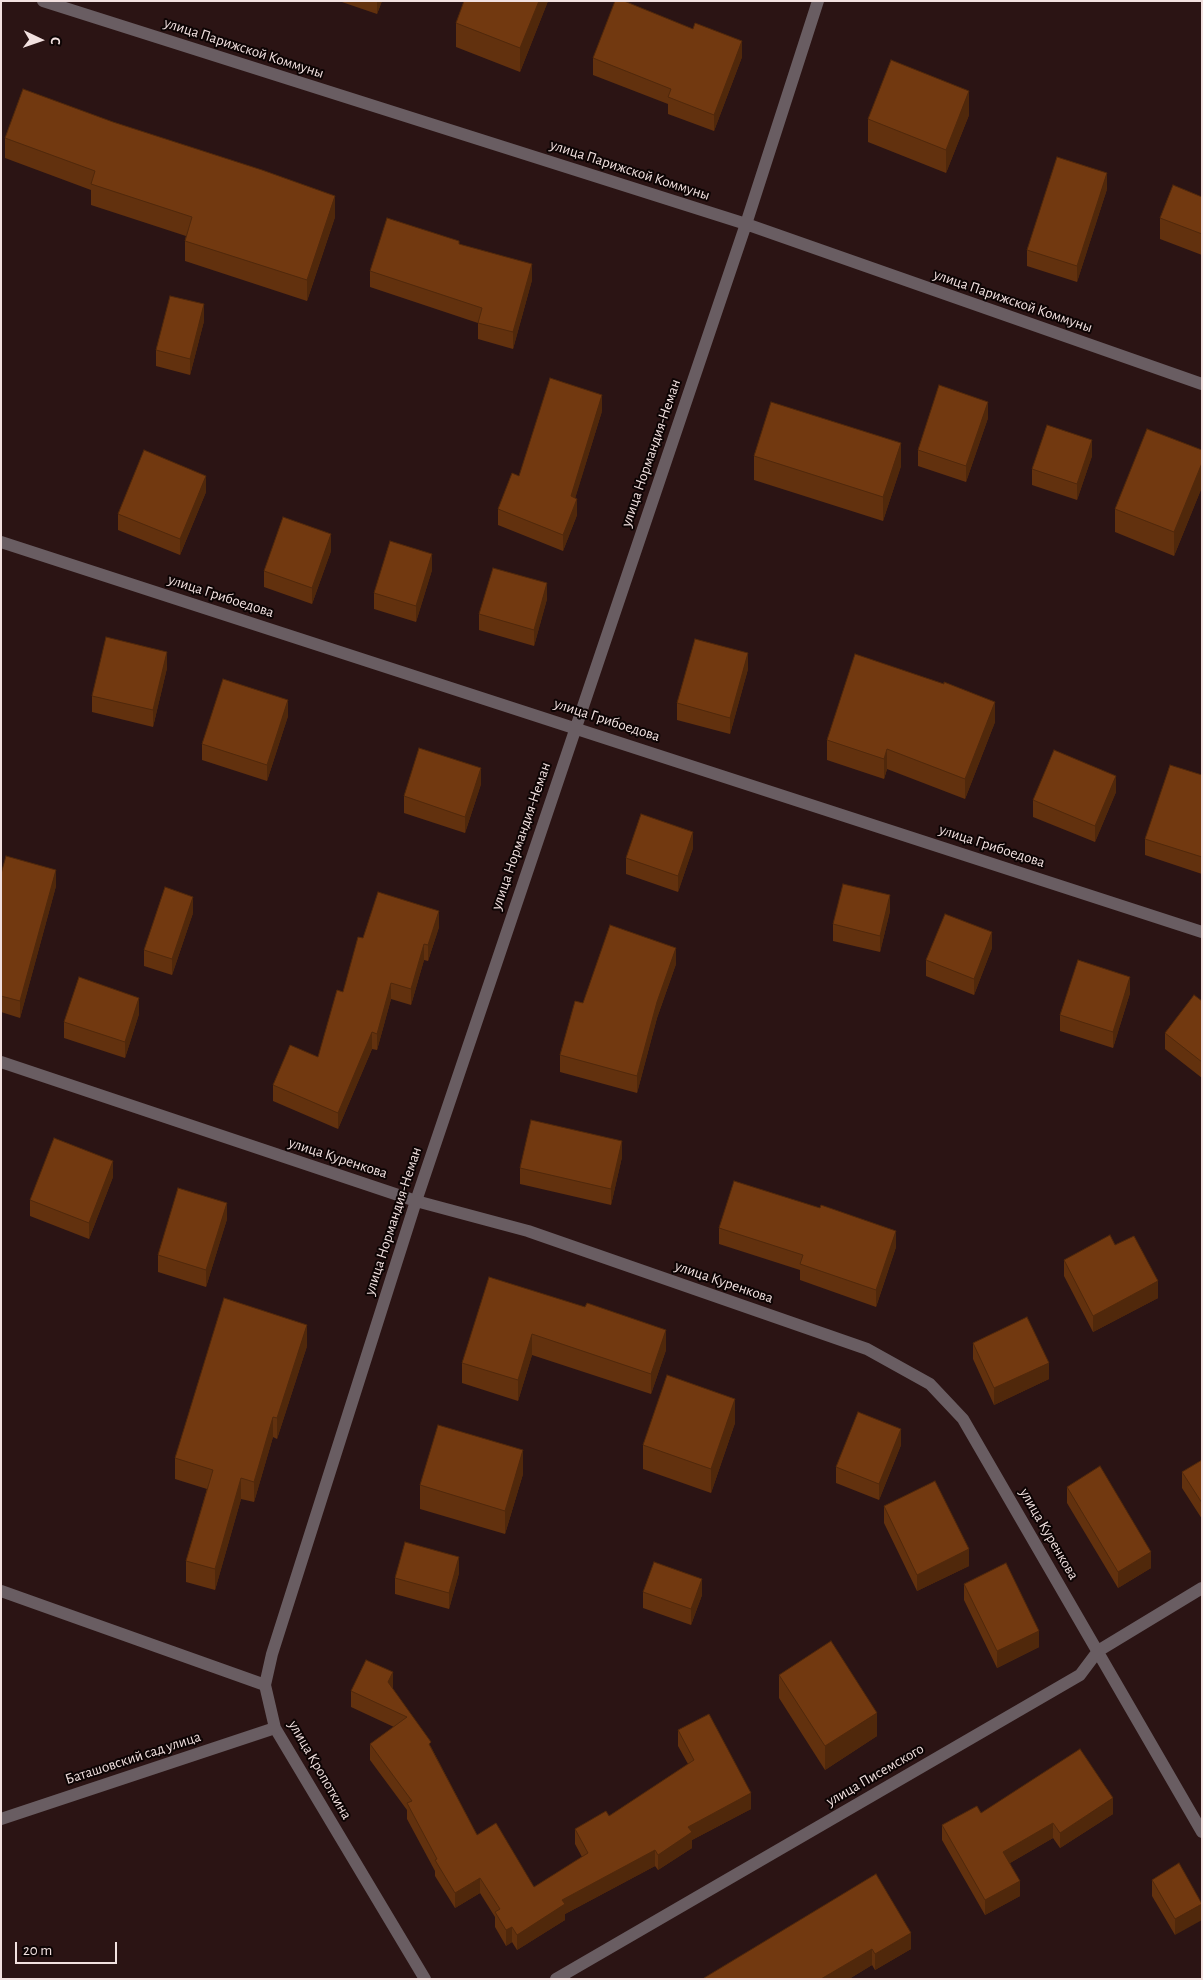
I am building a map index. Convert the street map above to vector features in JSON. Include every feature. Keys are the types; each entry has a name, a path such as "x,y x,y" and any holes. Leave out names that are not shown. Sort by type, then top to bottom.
{"street":[{"name":"улица Парижской Коммуны","path":"43,1 746,224 1202,384"},
{"name":"улица Нормандия-Неман","path":"264,1685 272,1654 416,1201 574,727 746,224 818,1"},
{"name":"улица Грибоедова","path":"1,542 1202,932"},
{"name":"улица Куренкова","path":"1,1062 416,1201 528,1231 858,1346 930,1384 963,1419 1202,1832"},
{"name":"улица Писемского","path":"556,1979 1080,1675 1098,1651 1202,1588"},
{"path":"1,1591 264,1685"},
{"name":"улица Кропоткина","path":"264,1685 275,1728 425,1979"},
{"name":"Баташовский сад улица","path":"1,1819 275,1728"}],"building":[{"path":"464,1 539,1 520,48 456,23"},
{"path":"615,1 624,1 693,29 695,23 742,41 714,115 668,97 671,89 593,58"},
{"path":"891,60 969,91 946,150 868,119"},
{"path":"23,89 113,122 262,170 335,196 307,280 185,241 192,217 91,184 95,171 5,138"},
{"path":"1057,157 1107,173 1077,266 1027,250"},
{"path":"1173,185 1202,197 1202,234 1160,218"},
{"path":"387,218 459,241 459,244 532,264 513,332 478,323 482,308 370,271"},
{"path":"170,296 204,304 190,359 156,350"},
{"path":"550,378 602,395 571,496 577,499 563,535 498,509 512,473 519,476"},
{"path":"939,385 988,402 966,466 918,450"},
{"path":"771,402 901,443 883,497 754,456"},
{"path":"1047,425 1092,440 1077,484 1032,469"},
{"path":"1147,429 1202,450 1202,463 1174,532 1115,509"},
{"path":"144,450 206,476 180,539 118,514"},
{"path":"283,517 331,534 312,588 264,571"},
{"path":"390,541 432,554 416,606 374,593"},
{"path":"493,568 547,583 534,630 479,614"},
{"path":"106,637 167,652 153,710 92,696"},
{"path":"695,639 748,653 730,718 677,703"},
{"path":"855,654 944,684 944,682 995,702 965,779 887,749 884,759 827,740"},
{"path":"223,679 288,700 267,765 202,744"},
{"path":"419,748 481,768 465,817 404,796"},
{"path":"1054,750 1116,776 1095,826 1033,800"},
{"path":"1170,765 1202,775 1202,857 1145,839"},
{"path":"641,814 693,832 678,876 626,858"},
{"path":"6,856 56,870 20,1001 1,996 1,874"},
{"path":"843,884 890,895 880,936 833,924"},
{"path":"165,887 193,897 172,959 144,950"},
{"path":"378,892 439,911 428,945 424,944 411,989 391,983 377,1034 372,1032 338,1113 273,1085 290,1045 318,1057 337,990 343,992 358,937 363,938"},
{"path":"945,914 992,932 974,979 926,960"},
{"path":"610,925 676,948 657,1002 637,1076 560,1055 575,1001 583,1003"},
{"path":"1078,960 1130,977 1113,1032 1060,1015"},
{"path":"79,977 139,998 125,1042 64,1022"},
{"path":"1194,995 1202,1001 1202,1062 1165,1033"},
{"path":"531,1120 622,1141 611,1189 520,1168"},
{"path":"54,1138 113,1161 89,1223 30,1200"},
{"path":"734,1181 820,1208 821,1205 896,1231 876,1290 800,1264 803,1255 719,1228"},
{"path":"178,1188 227,1203 206,1270 158,1255"},
{"path":"1110,1235 1115,1245 1134,1236 1158,1281 1093,1316 1064,1260"},
{"path":"489,1277 585,1307 587,1303 666,1330 651,1374 532,1334 518,1380 462,1363"},
{"path":"224,1298 307,1325 277,1418 273,1417 254,1482 241,1478 215,1569 186,1561 213,1470 175,1458"},
{"path":"1027,1317 1049,1363 994,1388 973,1343"},
{"path":"667,1375 735,1399 711,1469 643,1445"},
{"path":"858,1412 901,1429 879,1484 836,1467"},
{"path":"438,1425 523,1450 505,1511 420,1485"},
{"path":"1202,1460 1202,1503 1182,1472"},
{"path":"1100,1466 1151,1552 1118,1572 1067,1487"},
{"path":"935,1481 969,1549 917,1575 884,1506"},
{"path":"405,1542 459,1557 449,1593 395,1578"},
{"path":"654,1562 702,1579 691,1609 643,1592"},
{"path":"1006,1563 1039,1631 997,1651 964,1584"},
{"path":"831,1641 877,1713 825,1746 779,1675"},
{"path":"366,1660 393,1672 388,1682 431,1742 429,1744 477,1835 496,1823 534,1887 588,1853 575,1829 606,1811 609,1816 694,1760 678,1730 709,1714 751,1793 688,1827 692,1832 658,1855 655,1850 562,1900 565,1904 517,1935 512,1927 506,1930 495,1912 500,1909 480,1878 455,1893 435,1860 437,1859 407,1803 412,1801 370,1744 407,1717 351,1691"},
{"path":"1080,1749 1113,1798 1060,1833 1053,1823 1003,1852 1020,1881 985,1900 942,1825 977,1806 981,1813"},
{"path":"1179,1863 1202,1904 1175,1919 1152,1880"},
{"path":"876,1874 911,1933 875,1954 872,1949 821,1979 704,1979 704,1978"}]}
